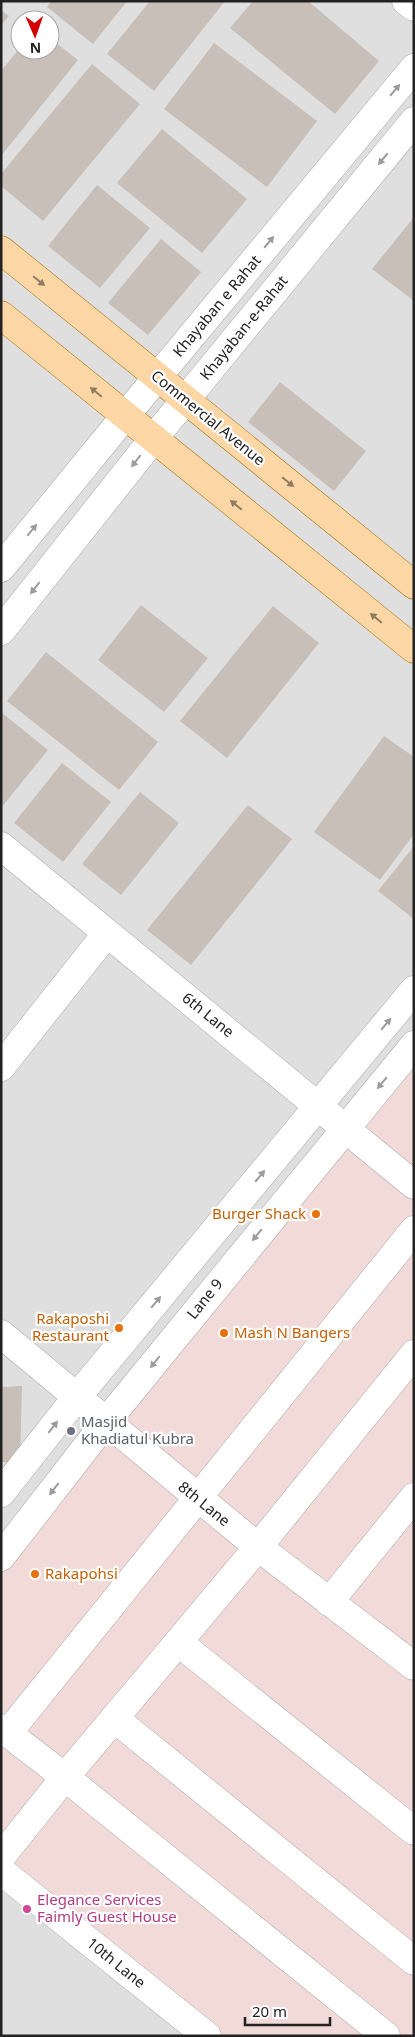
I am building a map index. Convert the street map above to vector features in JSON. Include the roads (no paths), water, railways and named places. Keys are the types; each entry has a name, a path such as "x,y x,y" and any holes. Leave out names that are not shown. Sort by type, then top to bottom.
{"main road":[{"name":"Commercial Avenue","path":"1,250 414,585"},
{"path":"1,315 414,649"}],"street":[{"path":"406,1 414,7"},
{"name":"Khayaban e Rahat","path":"1,568 414,68"},
{"name":"Khayaban-e-Rahat","path":"1,631 154,438 414,121"},
{"name":"6th Lane","path":"1,846 414,1185"},
{"path":"1,1067 107,933"},
{"path":"1,1493 76,1398 414,990"},
{"name":"Lane 9","path":"1,1557 105,1422 414,1045"},
{"path":"386,2036 65,1777 4,1731 414,1230"},
{"name":"8th Lane","path":"1,1334 258,1547 329,1602 410,1655"},
{"path":"1,1857 65,1777 258,1547 414,1354"},
{"path":"329,1602 414,1497"},
{"path":"178,1642 414,1831"},
{"path":"114,1718 414,1962"},
{"name":"10th Lane","path":"1,1871 207,2036"}],"place":[{"name":"Burger Shack","path":"316,1214"},
{"name":"Rakaposhi Restaurant","path":"119,1328"},
{"name":"Mash N Bangers","path":"224,1333"},
{"name":"Masjid Khadiatul Kubra","path":"71,1431"},
{"name":"Rakapohsi","path":"35,1574"},
{"name":"Elegance Services Faimly Guest House","path":"27,1909"}]}
